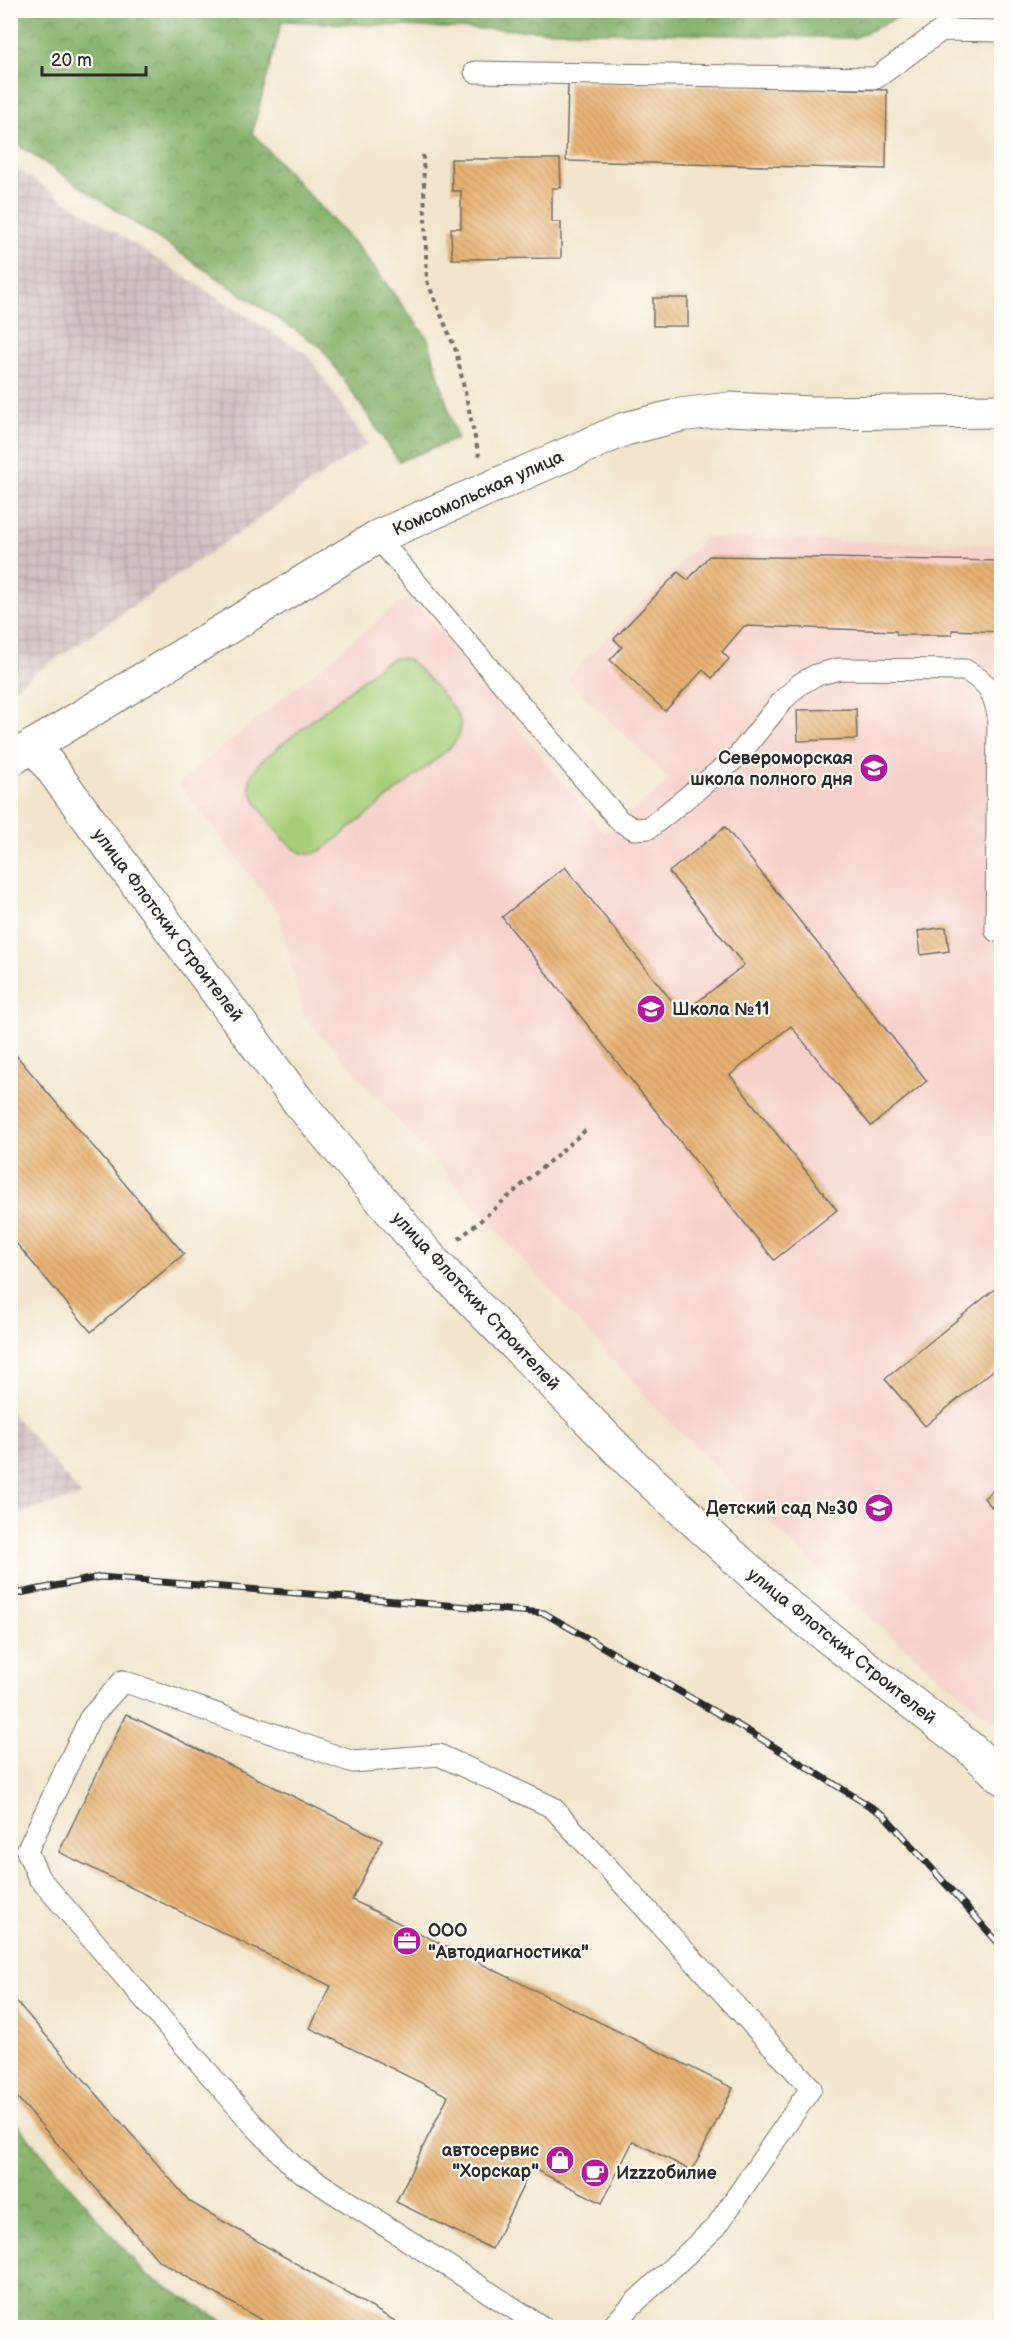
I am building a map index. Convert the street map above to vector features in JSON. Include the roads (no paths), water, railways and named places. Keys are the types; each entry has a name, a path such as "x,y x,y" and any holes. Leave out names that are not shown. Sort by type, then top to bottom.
{"street":[{"name":"Комсомольская улица","path":"22,752 377,537 625,429 680,416 729,409 812,412 1002,411"},
{"name":"улица Флотских Строителей","path":"22,752 298,1101 433,1261 633,1465 771,1591 970,1748 1002,1778"}],"lane":[{"path":"475,72 876,78 942,30 1002,31"},
{"path":"377,537 620,821 634,829 649,828 738,756 783,700 800,684 816,675 839,669 965,670 980,679 994,695 998,715 996,931"},
{"path":"544,2328 294,2167 251,2122 39,1878 27,1851 90,1718 123,1681 353,1762 439,1755 552,1807 811,2088 716,2227 633,2304 611,2328"}],"railway":[{"path":"10,1595 100,1577 544,1613 760,1738 884,1815 1002,1947"}],"place":[{"name":"Североморская школа полного дня","path":"874,768"},
{"name":"Школа №11","path":"651,1009"},
{"name":"Детский сад №30","path":"879,1508"},
{"name":"ООО \"Автодиагностика\"","path":"407,1941"},
{"name":"автосервис \"Хорскар\"","path":"560,2160"},
{"name":"Иzzzобилие","path":"595,2173"}]}
